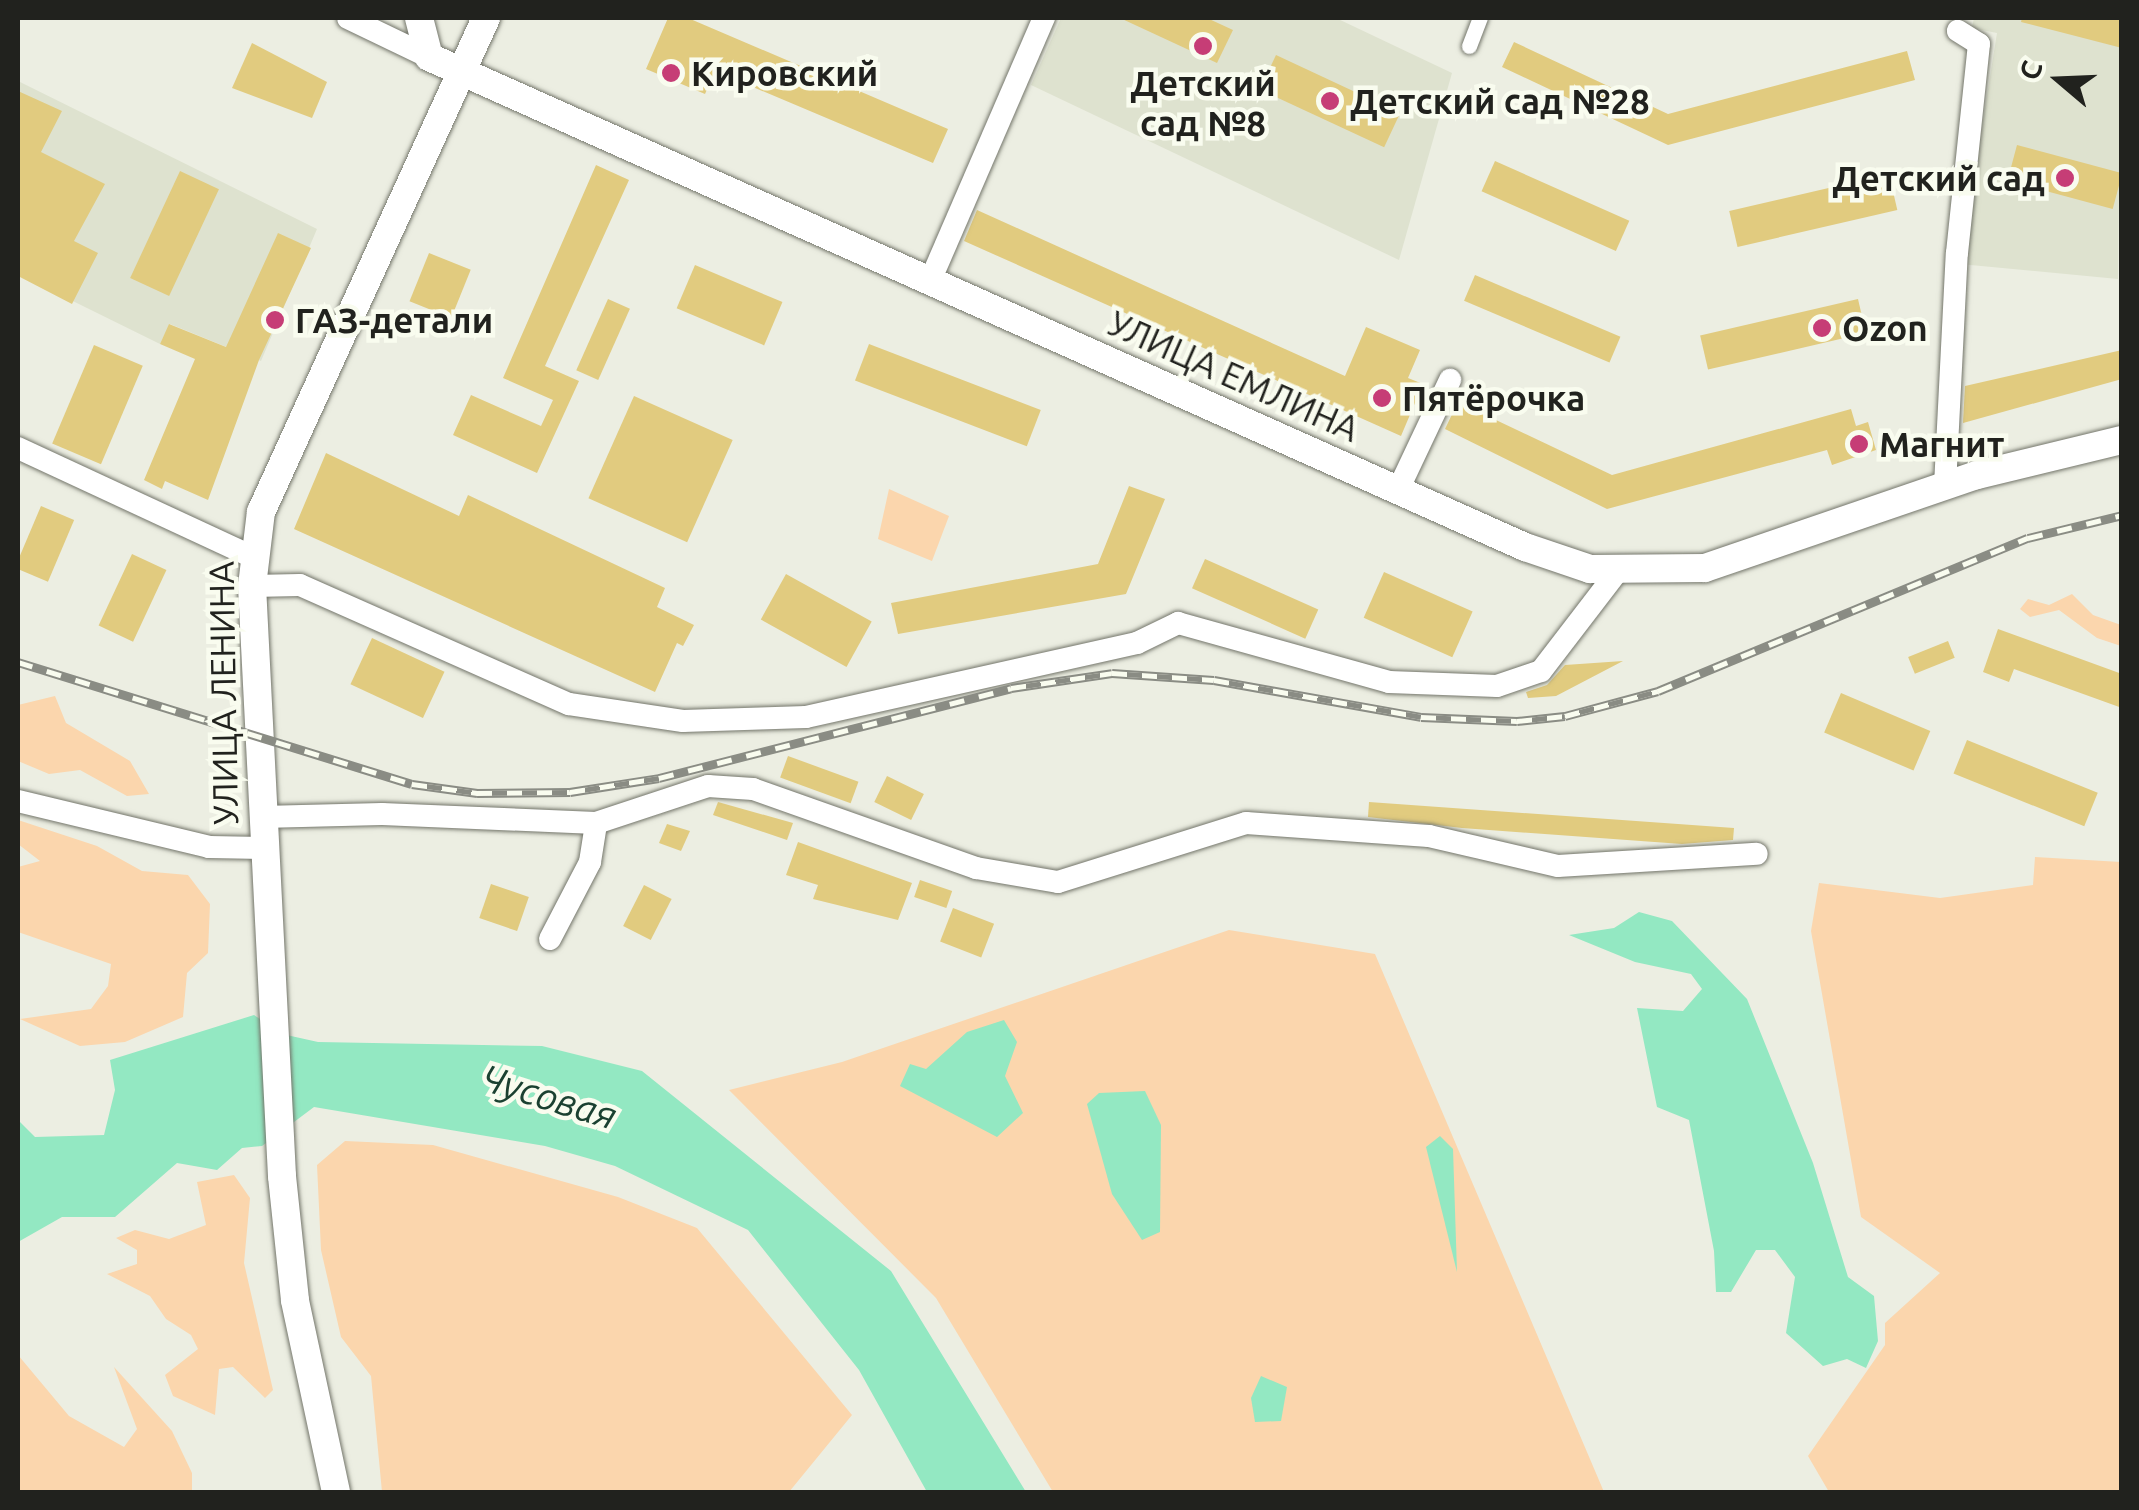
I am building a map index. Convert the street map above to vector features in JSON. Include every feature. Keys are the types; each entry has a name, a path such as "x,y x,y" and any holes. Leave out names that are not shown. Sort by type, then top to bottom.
{"street":[{"name":"УЛИЦА ЕМЛИНА","path":"348,18 1525,546 1617,572 1705,568 1945,486 2122,440"},
{"path":"419,18 429,56"},
{"name":"УЛИЦА ЛЕНИНА","path":"336,1492 296,1300 282,1176 268,962 254,572 261,512 486,18"},
{"path":"930,280 1044,18"},
{"path":"1469,46 1480,18"},
{"path":"1945,486 1956,253 1979,44 1959,24"},
{"path":"1398,490 1450,380"},
{"path":"18,448 254,572 300,585 569,704 683,721 806,717 1137,644 1178,623 1389,682 1496,686 1541,671 1617,572"},
{"path":"262,818 382,814 498,824 596,824 708,786 753,789 976,868 1058,882 1246,823 1429,836 1558,866 1757,854"},
{"path":"18,800 209,847 263,848"},
{"path":"550,939 590,862 596,824"}],"shaded area":[{"path":"1061,18 1336,18 1452,73 1399,260 1031,85"},
{"path":"1974,18 2121,18 2118,279 1960,264 1997,33 1972,28"},
{"path":"18,81 317,229 261,361 170,324 160,344 18,274"},
{"path":"889,489 949,516 932,561 878,539"},
{"path":"2072,594 2093,615 2121,625 2121,646 2097,638 2059,610 2030,617 2020,609 2028,599 2049,605"},
{"path":"55,696 66,723 130,761 149,794 127,796 80,770 49,774 18,761 18,705"},
{"path":"18,820 97,846 142,871 188,875 210,904 208,953 187,973 183,1017 125,1042 80,1046 20,1019 91,1009 108,986 111,964 18,932 18,867 40,861 18,844"},
{"path":"2035,857 2121,862 2121,1492 1829,1492 1808,1456 1885,1345 1885,1323 1940,1273 1861,1217 1811,931 1819,883 1940,898 2033,885"},
{"path":"1229,930 1375,954 1604,1492 1053,1492 936,1298 729,1090 842,1062"},
{"path":"345,1141 433,1145 618,1197 697,1228 852,1415 789,1492 382,1492 371,1376 341,1337 321,1250 317,1165"},
{"path":"234,1175 250,1198 244,1263 273,1390 265,1398 233,1367 219,1369 215,1415 173,1396 165,1375 198,1349 191,1335 166,1319 150,1296 107,1274 137,1264 137,1250 116,1238 135,1230 169,1239 206,1225 197,1182"},
{"path":"18,1355 69,1416 124,1447 137,1429 114,1367 172,1431 192,1473 192,1492 18,1492"}],"water":[{"path":"1639,912 1672,921 1747,999 1813,1163 1848,1277 1874,1296 1878,1341 1866,1368 1847,1359 1823,1366 1786,1333 1795,1277 1775,1250 1756,1250 1731,1292 1716,1292 1714,1251 1689,1120 1657,1107 1637,1008 1683,1011 1702,989 1691,974 1635,962 1569,935 1614,928"},
{"name":"Чусовая","path":"254,1015 282,1034 318,1042 542,1046 642,1071 891,1271 1026,1492 927,1492 859,1370 748,1230 615,1166 545,1146 314,1107 262,1146 242,1148 217,1170 177,1163 115,1217 62,1217 18,1242 18,1120 35,1137 104,1135 115,1090 110,1060"},
{"path":"1004,1020 1017,1042 1005,1076 1023,1113 997,1137 900,1086 910,1064 926,1069 967,1032"},
{"path":"1145,1091 1161,1125 1160,1232 1142,1240 1112,1194 1087,1104 1099,1093"},
{"path":"1440,1136 1453,1149 1457,1272 1426,1147"},
{"path":"1261,1376 1287,1387 1281,1421 1255,1422 1251,1398"}],"building":[{"path":"668,18 688,18 948,129 933,163 715,71 705,94 646,69"},
{"name":"Детский сад №8","path":"1120,18 1207,18 1233,30 1217,63"},
{"path":"2022,18 2122,18 2122,48 2021,22"},
{"path":"1514,42 1668,114 1907,51 1915,80 1668,145 1502,67"},
{"path":"252,43 327,82 312,118 232,88"},
{"name":"Детский сад №28","path":"1276,55 1400,113 1384,147 1260,89"},
{"path":"18,91 62,111 41,152 105,184 74,241 98,253 72,304 18,276"},
{"name":"Детский сад","path":"2017,145 2122,173 2113,209 2007,181"},
{"path":"1495,161 1629,221 1616,251 1482,191"},
{"path":"596,165 629,180 545,366 579,381 537,473 453,435 471,395 541,426 553,400 503,378"},
{"path":"180,171 219,189 169,296 130,278"},
{"path":"1889,174 1897,210 1738,247 1729,211"},
{"path":"977,210 1345,376 1366,327 1420,350 1408,378 1423,384 1401,436 964,241"},
{"path":"278,233 311,248 259,360 208,500 165,481 162,489 144,480 195,359 160,344 169,324 226,347"},
{"path":"429,253 471,270 451,318 410,301"},
{"path":"695,265 782,302 764,345 677,308"},
{"path":"1475,275 1620,337 1609,363 1464,301"},
{"path":"608,299 630,309 598,380 576,370"},
{"path":"1858,299 1866,333 1708,370 1700,335"},
{"path":"869,344 1041,410 1027,446 855,380"},
{"path":"94,345 143,366 101,464 52,443"},
{"path":"2122,350 2122,379 1963,423 1965,386"},
{"path":"634,396 733,440 687,542 588,498"},
{"path":"1458,402 1612,475 1851,409 1856,426 1868,422 1876,450 1832,465 1827,450 1607,509 1445,429"},
{"path":"326,453 459,516 468,495 665,588 657,607 694,625 683,646 677,643 655,692 294,529"},
{"path":"1129,486 1165,499 1126,594 898,634 891,603 1098,564"},
{"path":"41,506 74,520 48,582 18,569 18,560"},
{"path":"132,554 166,570 133,642 99,626"},
{"path":"1205,559 1318,609 1305,639 1192,588"},
{"path":"1384,572 1473,611 1452,657 1364,618"},
{"path":"786,574 872,622 847,667 761,619"},
{"path":"1998,629 2122,674 2122,708 2014,669 2009,682 1983,672"},
{"path":"372,638 445,672 423,718 350,684"},
{"path":"1948,641 1955,658 1915,674 1908,657"},
{"path":"1623,661 1556,696 1528,698 1526,692 1547,685 1565,665"},
{"path":"1841,693 1930,731 1913,770 1824,733"},
{"path":"1967,740 2098,793 2084,826 1954,773"},
{"path":"788,756 858,782 851,803 780,778"},
{"path":"887,776 924,794 911,820 874,802"},
{"path":"718,802 793,823 787,840 713,815"},
{"path":"1369,802 1734,828 1733,840 1682,844 1462,828 1368,817"},
{"path":"667,824 690,831 681,851 659,843"},
{"path":"798,842 912,883 898,920 813,899 818,885 786,875"},
{"path":"920,880 952,891 946,908 914,897"},
{"path":"491,884 529,897 517,931 479,918"},
{"path":"644,885 672,899 651,940 623,926"},
{"path":"953,908 994,924 981,957 940,942"}],"railway":[{"path":"18,662 412,784 477,793 570,792 659,778 1011,688 1112,673 1214,680 1421,717 1517,721 1565,716 1658,691 2028,538 2122,515"}],"place":[{"name":"Детский сад №8","path":"1203,46"},
{"name":"Кировский","path":"671,73"},
{"name":"Детский сад №28","path":"1330,101"},
{"name":"Детский сад","path":"2065,178"},
{"name":"ГАЗ-детали","path":"275,320"},
{"name":"Ozon","path":"1822,328"},
{"name":"Пятёрочка","path":"1382,398"},
{"name":"Магнит","path":"1859,444"}]}
